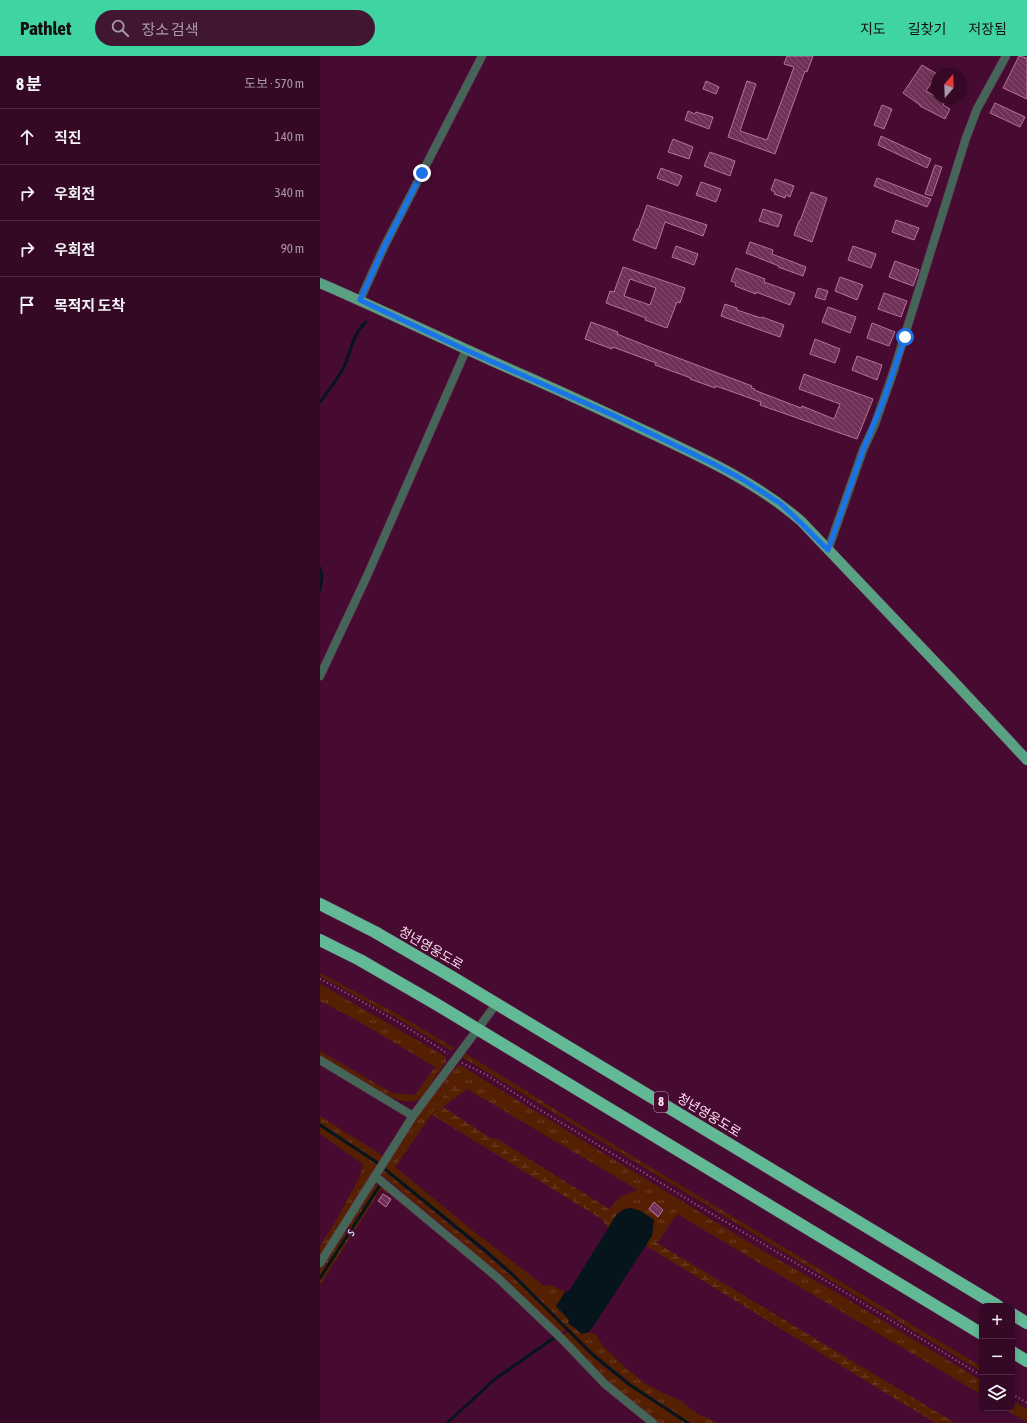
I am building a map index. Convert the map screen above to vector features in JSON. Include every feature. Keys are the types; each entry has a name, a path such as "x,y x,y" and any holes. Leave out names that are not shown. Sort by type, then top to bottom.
{"highway":[{"name":"청년영웅도로","path":"320,904 375,932 497,1003 993,1303"},
{"path":"320,940 360,960 477,1029 979,1332"},
{"path":"1015,1316 1027,1323"},
{"path":"1015,1354 1027,1361"}],"main road":[{"path":"320,283 683,448 742,479 781,504 828,550 958,685 1027,760"}],"street":[{"path":"360,300 384,247 482,56"},
{"path":"828,550 863,450 875,424 893,373 966,138 977,109 1006,56"},
{"path":"320,676 367,576 466,350"},
{"path":"320,1263 413,1116 497,1003"},
{"path":"320,1060 413,1116"},
{"path":"376,1174 498,1278 561,1338 605,1384 652,1423"}],"path":[{"path":"320,979 421,1036 455,1059 487,1075 537,1108 980,1375"},
{"path":"1015,1396 1027,1403"}],"green space":[{"path":"320,973 399,1015 454,1048 452,1051 397,1018 320,976"},
{"path":"320,984 446,1057 446,1062 420,1099 416,1101 398,1100 320,1057 320,1051 392,1093 415,1095 435,1067 358,1021 320,1001"},
{"path":"464,1053 486,1066 564,1115 979,1365 979,1370 462,1057"},
{"path":"460,1065 758,1248 837,1293 979,1379 979,1393 677,1214 657,1243 652,1236 654,1219 624,1209 617,1214 609,1209 620,1197 638,1190 457,1083 460,1078 458,1076 395,1167 544,1286 550,1285 565,1292 557,1306 581,1334 589,1332 595,1334 604,1347 644,1383 681,1401 696,1413 718,1423 691,1423 631,1384 593,1353 514,1274 384,1167 415,1120 457,1066"},
{"path":"458,1076 460,1078 457,1083 467,1089 443,1107 489,1137 499,1140 617,1214 608,1228 603,1220 431,1114"},
{"path":"320,1116 383,1156 379,1162 320,1123"},
{"path":"320,1125 378,1164 320,1256 320,1246 337,1219 360,1176 363,1164 320,1134"},
{"path":"382,1168 513,1277 566,1330 560,1333 467,1246 383,1176 381,1173"},
{"path":"379,1185 320,1276 320,1267 371,1187"},
{"path":"381,1186 391,1192 389,1194 381,1189 320,1285 320,1279"},
{"path":"652,1236 657,1243 955,1423 936,1423 645,1245"},
{"path":"569,1332 581,1346 624,1382 686,1423 658,1423 617,1390 562,1335"},
{"path":"1015,1402 1027,1409 1027,1422 1008,1411 1015,1411"}],"shaded area":[{"path":"631,1208 641,1211 654,1220 652,1236 595,1324 589,1332 582,1334 568,1323 569,1320 556,1306 565,1292 569,1291 617,1214 624,1209"}],"building":[{"path":"787,56 813,56 807,72 805,71 775,154 728,137 747,81 756,84 740,131 767,140 794,67 784,64"},
{"path":"1019,56 1027,58 1027,99 1003,88"},
{"path":"922,65 931,70 931,83 926,91 931,94 931,104 944,104 950,109 945,119 920,106 903,93"},
{"path":"706,81 719,87 716,94 703,89"},
{"path":"995,103 1025,117 1020,127 990,113"},
{"path":"882,105 892,109 884,129 874,125"},
{"path":"688,111 695,114 696,112 713,117 709,129 685,120"},
{"path":"881,136 931,159 927,168 878,145"},
{"path":"673,139 693,147 689,159 668,152"},
{"path":"710,152 735,161 730,176 704,166"},
{"path":"935,165 942,167 932,196 925,194"},
{"path":"661,168 682,176 678,186 657,178"},
{"path":"877,178 931,199 927,207 874,186"},
{"path":"775,179 794,186 790,197 786,195 785,198 774,194 775,192 771,190"},
{"path":"701,182 721,189 716,202 696,195"},
{"path":"811,192 827,198 812,242 794,235"},
{"path":"647,205 707,225 703,236 665,222 656,249 633,240"},
{"path":"763,209 782,215 778,227 759,221"},
{"path":"896,220 919,228 914,240 892,232"},
{"path":"750,242 773,250 772,254 806,267 803,276 746,253"},
{"path":"676,246 698,254 694,265 672,257"},
{"path":"853,246 876,254 871,268 848,260"},
{"path":"895,261 919,270 913,286 889,277"},
{"path":"623,267 685,288 680,303 677,302 667,328 645,320 646,318 606,303 610,291 614,292","holes":["630,279 656,288 650,305 624,296"]},
{"path":"736,268 765,279 764,282 795,293 790,305 735,286 736,283 731,281"},
{"path":"840,277 863,285 857,300 835,291"},
{"path":"818,288 828,291 825,300 815,297"},
{"path":"884,293 907,301 901,317 878,309"},
{"path":"725,304 737,308 737,310 784,325 780,337 721,316"},
{"path":"828,307 856,317 850,333 822,322"},
{"path":"591,322 618,332 617,334 652,348 752,386 751,388 755,389 754,390 801,408 802,406 834,419 840,404 799,389 804,374 873,399 857,439 760,405 761,402 716,386 715,388 690,379 691,378 655,365 656,363 613,347 612,349 585,339"},
{"path":"872,323 895,332 889,346 867,338"},
{"path":"815,339 840,349 835,363 810,354"},
{"path":"857,356 882,365 877,380 852,370"},
{"path":"383,1194 391,1199 386,1207 378,1201"},
{"path":"654,1202 663,1210 658,1217 649,1209"}],"waterway":[{"path":"320,402 343,369 355,338 361,327 366,322"},
{"path":"320,568 322,576 320,590"},
{"path":"320,1125 376,1162 487,1252 513,1275 592,1354 630,1385 688,1423"},
{"name":"s","path":"320,1278 380,1185"},
{"path":"447,1423 495,1379 554,1338"}],"route":[{"path":"422,173 384,247 360,300 466,350 617,417 714,464 761,490 781,504 828,550 863,450 875,424 905,337"}]}
